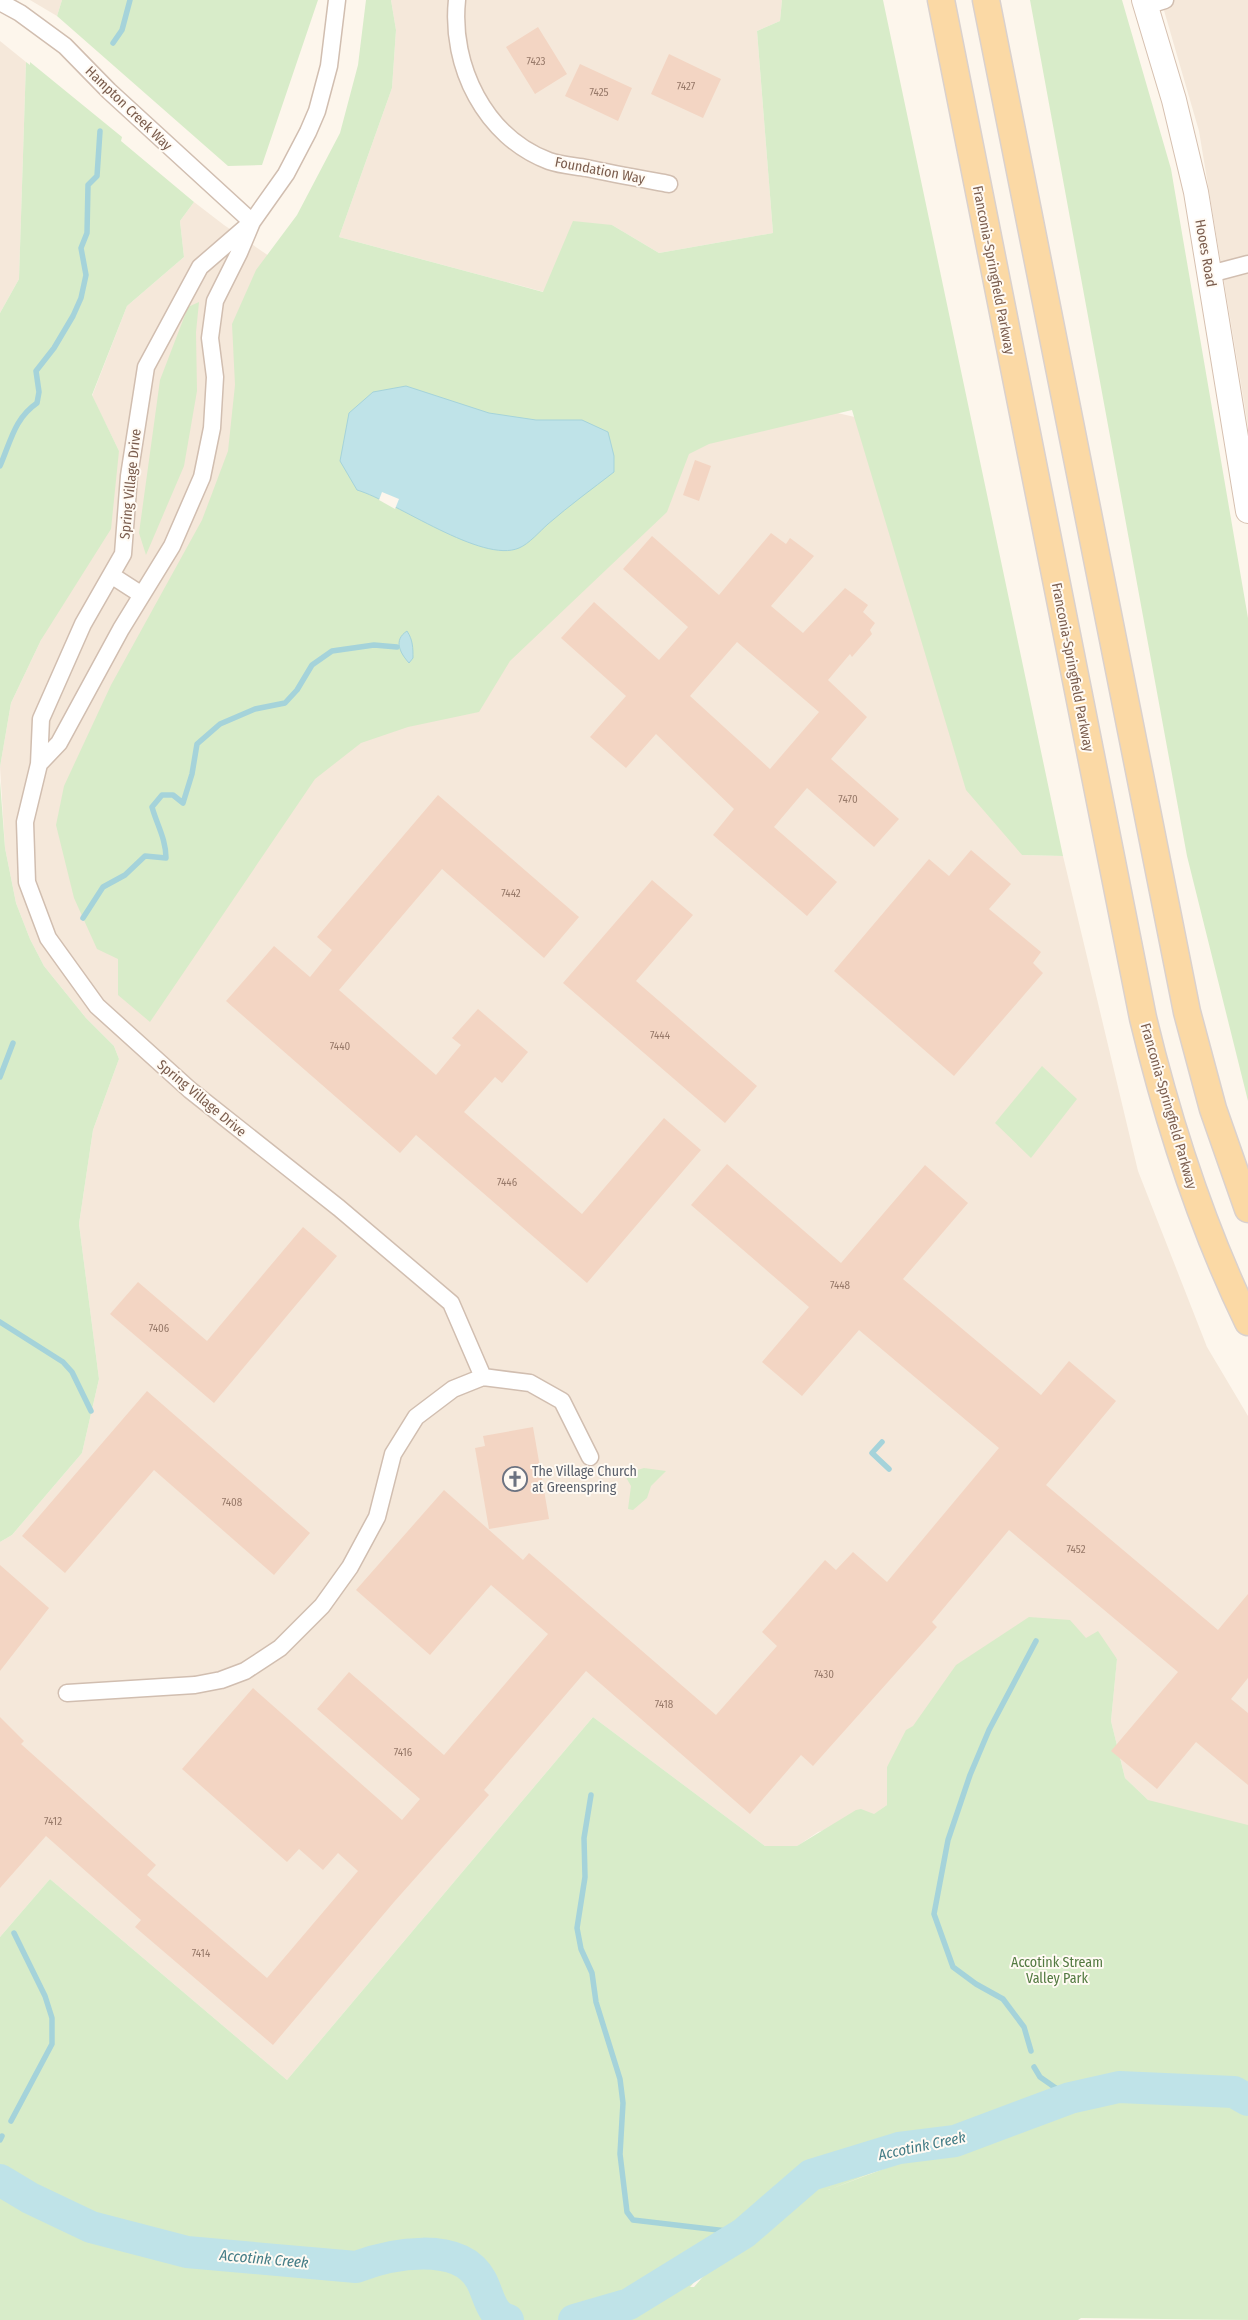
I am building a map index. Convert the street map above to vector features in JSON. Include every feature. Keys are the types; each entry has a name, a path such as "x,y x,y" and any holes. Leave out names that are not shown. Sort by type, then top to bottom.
{"main road":[{"name":"Franconia-Springfield Parkway","path":"941,0 1143,1018 1159,1084 1192,1187 1226,1274 1248,1322"},
{"path":"986,0 1187,1012 1213,1109 1248,1209"}],"street":[{"name":"Spring Village Drive","path":"38,764 59,743 142,595 172,546 202,477 212,428 215,377 210,338 215,301 252,222 286,174 317,111 329,66 337,0"},
{"name":"Foundation Way","path":"457,0 455,18 460,58 481,106 516,144 550,161 669,184"},
{"name":"Hampton Creek Way","path":"0,2 20,13 65,46 109,91 252,222"},
{"name":"Hooes Road","path":"1152,2 1196,192 1248,512"},
{"name":"Spring Village Drive","path":"252,222 200,267 146,367 129,476 123,554 83,624 42,719 38,764 25,822 27,882 48,938 97,1006 190,1090 339,1208 451,1303 483,1377"},
{"path":"1210,274 1248,264"},
{"path":"111,575 142,595"},
{"path":"67,1693 195,1685 221,1680 245,1671 280,1648 322,1606 350,1567 377,1517 393,1454 416,1418 453,1389 483,1377 530,1384 562,1401 590,1457"}],"shaded area":[{"path":"30,0 62,0 57,16"},
{"path":"391,0 782,0 780,21 757,31 773,233 659,253 612,225 544,292 339,237 392,88 396,30"},
{"path":"1161,0 1248,0 1248,426 1199,131"},
{"path":"0,41 26,62 19,279 0,313"},
{"path":"194,202 324,294 872,421 1022,855 1063,856 1138,1171 1207,1347 1248,1416 1248,1827 1152,1804 1125,1778 1111,1721 1117,1658 887,1767 887,1805 872,1816 818,1832 796,1847 765,1846 593,1717 287,2080 50,1879 0,1937 0,1542 12,1535 82,1453 99,1379 79,1224 93,1130 119,1059 114,1046 86,1018 44,966 30,939 16,903 5,848 0,767 11,703 41,640 119,451 92,396 127,306 184,257 180,221"}],"green space":[{"path":"62,0 318,0 262,165 228,166 57,16"},
{"path":"366,0 391,0 396,30 392,88 339,237 543,292 573,221 612,225 659,253 773,233 757,31 780,21 782,0 883,0 1063,856 1022,855 966,790 852,410 709,444 689,454 667,512 510,661 479,712 408,727 361,743 315,779 150,1022 118,995 118,959 97,949 74,898 56,825 64,786 111,685 202,520 228,451 235,385 232,324 256,270 297,215 340,133 358,65"},
{"path":"1030,0 1122,0 1171,169 1248,618 1248,1101 1187,856"},
{"path":"26,62 30,65 30,62 122,137 121,141 194,202 180,221 184,257 127,306 92,395 119,451 111,529 41,640 11,703 0,767 0,313 19,279"},
{"path":"199,302 196,332 197,391 184,466 146,555 139,533 160,380 188,307"},
{"path":"0,781 5,848 16,903 30,939 44,966 86,1018 114,1046 119,1059 93,1130 79,1224 99,1379 82,1453 12,1535 0,1542"},
{"path":"1042,1066 1077,1099 1031,1158 995,1123"},
{"path":"644,1468 666,1471 651,1486 647,1498 633,1510 628,1509 631,1486 624,1474"},
{"name":"Accotink Stream Valley Park","path":"1029,1617 1070,1620 1086,1638 1098,1631 1117,1659 1111,1721 1125,1778 1148,1800 1248,1825 1248,2320 1081,2318 1078,2320 0,2320 0,1937 50,1879 287,2080 593,1717 765,1846 797,1846 856,1810 861,1809 874,1814 887,1805 887,1767 906,1730 913,1726 956,1665","holes":["936,2148 936,2149 828,2190","754,2218 694,2287 690,2287 750,2219"]}],"water":[{"path":"406,386 489,413 536,420 582,420 608,432 614,456 614,472 519,548 503,551 462,540 357,490 340,461 349,413 373,392"},
{"path":"407,631 412,641 413,651 413,658 409,663 399,647 400,638"}],"pier":[{"path":"382,492 399,499 395,509 379,500"}],"building":[{"path":"538,27 567,74 535,94 506,47"},
{"path":"669,54 721,79 703,118 651,94"},
{"path":"580,64 632,88 618,121 565,96"},
{"path":"695,460 711,466 699,501 683,495"},
{"path":"771,533 786,544 790,538 814,556 771,606 803,633 845,588 868,605 863,612 875,623 870,630 872,634 852,657 850,654 828,680 867,717 831,759 899,819 874,847 807,788 774,827 837,882 807,916 713,835 734,809 656,734 626,768 590,737 626,696 561,638 594,602 659,660 688,627 623,569 652,536 719,595","holes":["737,642 819,712 770,769 690,696"]},
{"path":"438,795 579,917 544,958 442,869 339,990 436,1075 461,1045 452,1038 478,1009 528,1052 502,1083 495,1077 464,1112 582,1214 664,1118 701,1150 587,1283 416,1135 400,1153 226,1001 274,946 310,977 332,950 317,937"},
{"path":"971,850 1011,884 989,909 1041,952 1033,963 1043,973 954,1076 834,971 929,859 949,876"},
{"path":"652,880 693,915 636,981 757,1086 725,1123 563,983"},
{"path":"727,1164 841,1263 925,1165 968,1203 903,1279 1041,1395 1069,1361 1116,1401 1046,1485 1218,1630 1248,1594 1248,1678 1231,1699 1248,1713 1248,1785 1196,1742 1157,1789 1111,1751 1178,1672 1009,1530 932,1622 937,1627 813,1766 801,1755 750,1814 586,1671 484,1790 489,1795 394,1902 273,2045 135,1927 141,1920 46,1836 0,1888 0,1717 24,1741 21,1744 156,1865 147,1875 267,1978 358,1871 338,1853 323,1870 299,1849 287,1862 182,1769 253,1688 402,1820 420,1799 317,1709 349,1672 444,1755 548,1634 491,1585 430,1655 356,1590 444,1490 523,1560 529,1553 716,1715 777,1646 762,1632 825,1560 836,1570 853,1552 887,1582 999,1448 859,1330 802,1396 762,1362 809,1307 691,1205"},
{"path":"303,1227 337,1256 214,1403 110,1314 138,1282 207,1341"},
{"path":"147,1391 310,1533 274,1575 154,1470 65,1573 22,1536"},
{"path":"533,1427 549,1519 489,1529 475,1448 485,1446 483,1436"},
{"path":"0,1565 49,1608 0,1671"}],"waterway":[{"path":"113,43 122,30 130,0"},
{"path":"0,466 18,423 29,409 37,403 39,392 36,371 54,348 73,316 81,298 86,275 81,248 87,233 88,185 97,176 100,131"},
{"path":"83,918 103,887 125,875 145,856 166,858 163,838 152,807 162,795 173,795 183,803 192,774 197,744 220,724 255,709 285,703 297,690 312,665 332,651 374,645 397,647"},
{"path":"0,1077 13,1043"},
{"path":"0,1322 63,1362 72,1372 91,1411"},
{"path":"882,1442 872,1453 889,1469"},
{"path":"1031,2051 1024,2027 1003,1999 976,1984 953,1967 934,1914 948,1840 970,1775 989,1730 1036,1641"},
{"path":"591,1795 584,1838 585,1877 577,1928 581,1949 592,1973 596,2002 620,2079 623,2103 620,2154 627,2212 633,2220 744,2233"},
{"path":"11,2121 52,2044 52,2018 45,1996 14,1933"},
{"path":"1034,2067 1040,2077 1070,2098"},
{"name":"Accotink Creek","path":"574,2320 629,2304 744,2233 811,2175 899,2148 955,2141 1070,2098 1119,2087 1234,2092 1248,2100"},
{"path":"0,2140 2,2136"},
{"name":"Accotink Creek","path":"0,2180 30,2198 91,2227 187,2252 356,2267 370,2262 405,2255 441,2255 457,2259 471,2267 481,2280 497,2314 508,2320"},
{"path":"611,2320 629,2304"}],"place":[{"name":"The Village Church at Greenspring","path":"515,1479"}]}
